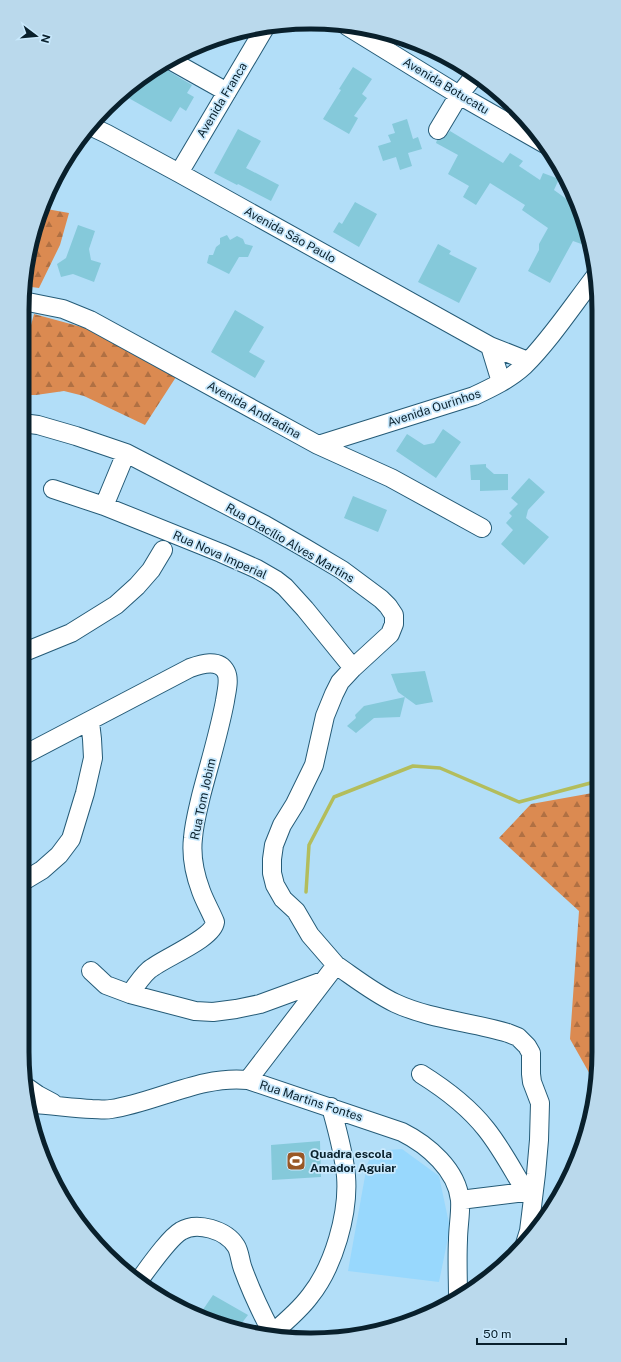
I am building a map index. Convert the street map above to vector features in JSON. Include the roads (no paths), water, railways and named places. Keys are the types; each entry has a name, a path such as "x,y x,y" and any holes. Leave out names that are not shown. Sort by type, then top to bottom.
{"street":[{"name":"Avenida Franca","path":"179,173 262,33"},
{"name":"Avenida Botucatu","path":"358,33 459,95 532,137"},
{"path":"176,63 227,92"},
{"path":"438,130 459,95 472,79"},
{"name":"Avenida São Paulo","path":"96,129 179,173 490,346 528,361"},
{"name":"Avenida Ourinhos","path":"318,445 474,396 492,388 528,361 547,339 590,281"},
{"name":"Avenida Andradina","path":"29,302 63,309 90,320 318,445 391,478 482,528"},
{"path":"490,346 501,382"},
{"name":"Rua Otacílio Alves Martins","path":"29,424 76,436 126,453 272,529 342,570 381,599 394,615 394,624 390,634 353,668 340,682 334,694 325,716 314,765 295,804 282,825 274,845 272,873 275,884 283,899 296,911 310,935 336,965 380,995 396,1004 426,1014 508,1033 518,1037 527,1046 531,1052 532,1082 540,1103 538,1152 530,1192 529,1229"},
{"path":"104,506 126,453"},
{"name":"Rua Nova Imperial","path":"53,490 104,506 221,553 257,569 276,580 285,587 305,609 353,668"},
{"path":"29,650 72,633 116,605 137,586 151,570 164,550"},
{"name":"Rua Tom Jobim","path":"90,722 190,668 206,663 213,663 218,664 227,673 227,687 222,716 198,809 193,838 194,863 197,878 201,892 215,922 214,926 206,936 149,970 130,994"},
{"path":"29,752 90,722 93,758 85,793 71,838 59,856 42,870 29,878"},
{"path":"248,1080 336,965"},
{"path":"91,971 106,985 130,994 195,1011 213,1012 260,1004 323,982"},
{"path":"421,1074 448,1092 466,1107 486,1129 530,1192 460,1200"},
{"name":"Rua Martins Fontes","path":"34,1104 109,1109 210,1082 234,1079 248,1080 386,1126 415,1138 432,1152 448,1169 460,1200 458,1291"},
{"path":"31,1090 59,1106"},
{"path":"274,1331 310,1297 326,1271 340,1233 345,1204 346,1176 331,1107"},
{"path":"142,1277 173,1238 182,1230 195,1227 210,1228 223,1234 236,1246 243,1269 268,1330"}],"waterway":[{"path":"306,892 309,845 334,797 413,766 440,768 519,802 592,783"}],"place":[{"name":"Quadra escola Amador Aguiar","path":"296,1161"}]}
